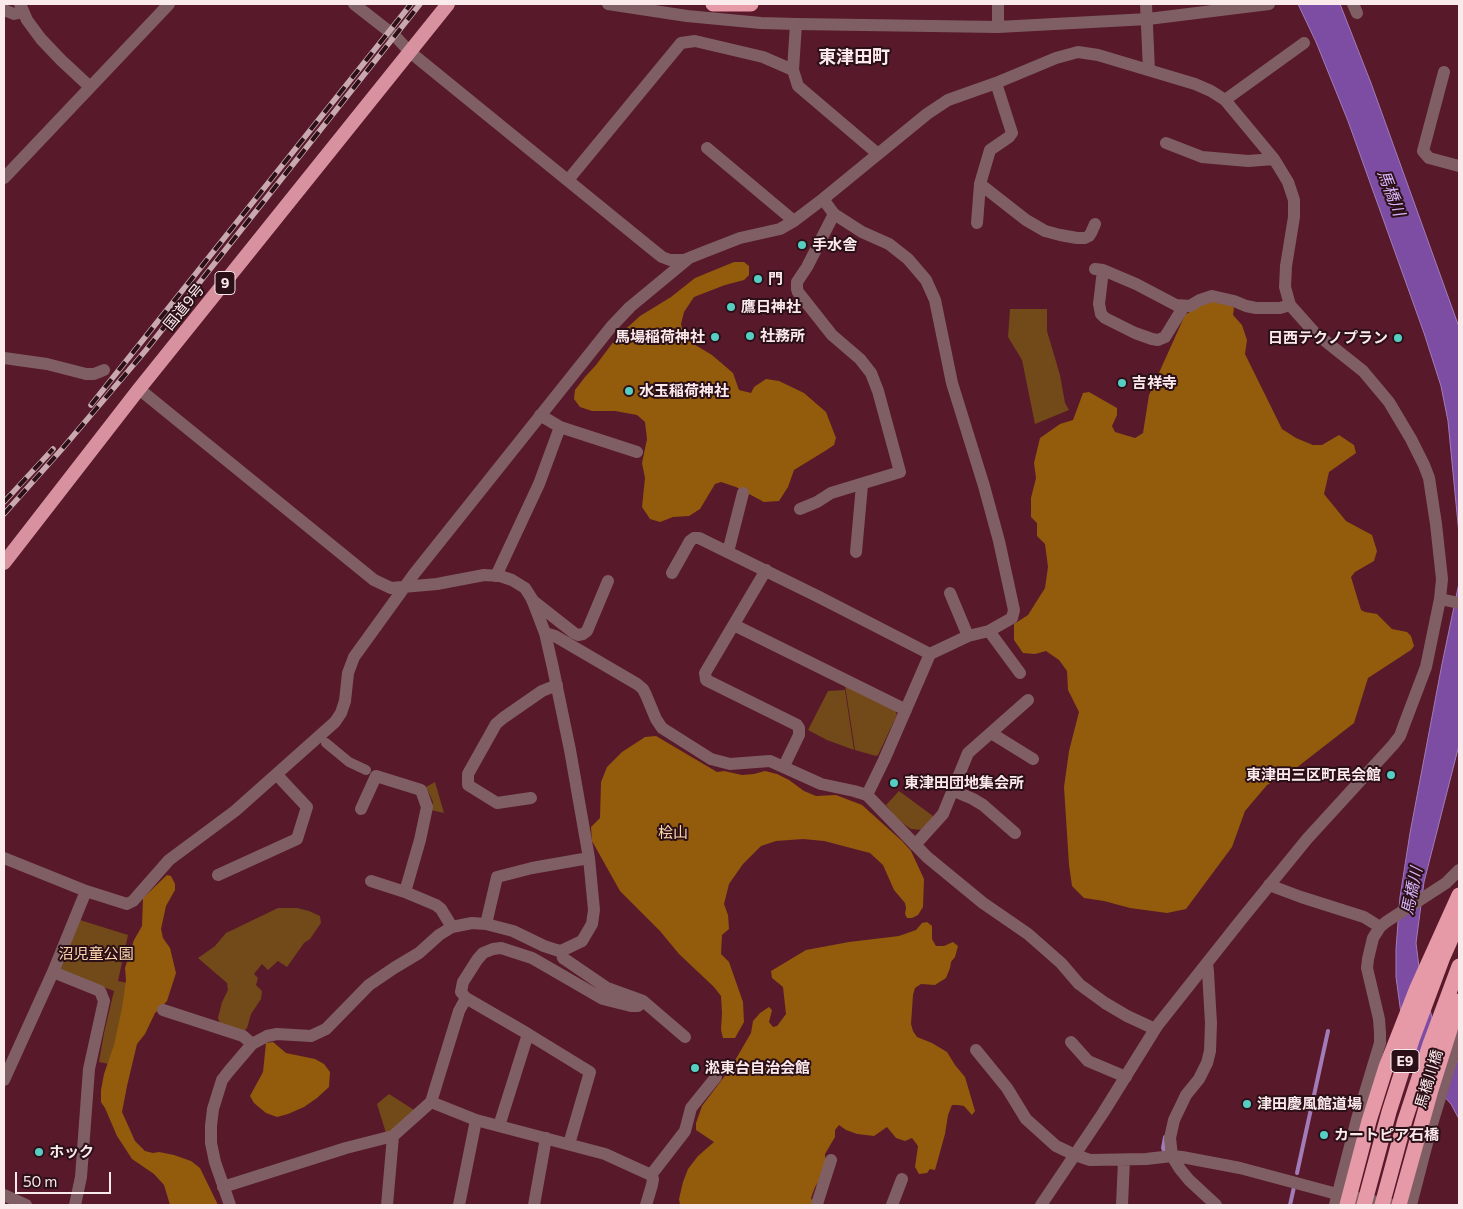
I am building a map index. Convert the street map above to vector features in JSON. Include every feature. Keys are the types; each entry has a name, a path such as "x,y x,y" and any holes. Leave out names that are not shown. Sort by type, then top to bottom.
{"highway":[{"name":"国道9号","path":"6,556 448,4"},
{"path":"713,4 751,4"},
{"path":"1339,1201 1393,1049 1417,988 1459,895"},
{"name":"E9","path":"1364,1205 1389,1112 1412,1040 1443,957 1459,921"},
{"name":"E9","path":"1382,1205 1405,1120 1430,1044 1459,966"},
{"path":"1399,1205 1428,1099 1459,1001"}],"street":[{"path":"4,178 169,4"},
{"path":"354,4 395,36 410,52 662,256 676,261 688,259"},
{"path":"608,4 687,16 739,21 796,24 998,27 1148,19 1269,4"},
{"path":"998,4 998,27"},
{"path":"1146,4 1149,70"},
{"path":"4,10 14,14 21,8 41,39 60,60 90,87"},
{"path":"796,24 793,70 798,86 878,154"},
{"path":"568,180 681,43 695,40 763,57 793,70"},
{"path":"1225,100 1304,43"},
{"path":"5,862 127,904 133,901 169,860 235,811 277,775 335,722 341,713 345,701 348,673 354,657 404,587 610,327 657,283 688,259 740,238 780,229 823,199 927,114 948,100 996,83 1056,58 1078,52 1098,55 1195,84 1225,100 1274,159 1288,182 1294,200 1294,217 1284,287 1290,305 1314,332 1363,371 1389,402 1424,465 1431,487 1442,579 1449,601 1400,736 1393,746 1307,839 1155,1029 1126,1077 1041,1205"},
{"path":"1444,72 1423,151 1431,159 1459,166"},
{"path":"977,222 980,184 990,150 1012,133 996,83"},
{"path":"1166,143 1202,158 1248,161 1274,159"},
{"path":"706,148 794,221"},
{"path":"980,184 1026,220 1060,236 1085,238 1089,236 1095,224"},
{"path":"823,199 834,214 862,232 888,244 908,259 926,280 935,300 952,383 984,486 999,541 1014,610 1012,618 989,631 968,636 930,654 867,795"},
{"path":"800,508 817,502 831,493 900,472 878,391 871,373 860,359 826,328 798,292 796,286 834,214"},
{"path":"1184,306 1164,337 1152,340 1135,333 1105,318 1101,314 1099,304 1099,270 1136,284 1176,305 1190,306 1212,296 1246,306 1262,308 1280,308 1290,305"},
{"path":"4,358 47,364 86,374 94,374 104,370"},
{"path":"140,389 374,580 391,588 437,584 484,575 512,580 525,588 532,600 544,634 557,685 589,858 594,910 592,924 582,941 561,951 550,949 513,931 486,924 472,923 452,927 439,935 419,953 369,985 326,1030 311,1036 277,1034 267,1036 252,1044 222,1080 213,1109 211,1143 215,1162 230,1205"},
{"path":"540,415 560,427 637,452"},
{"path":"496,576 539,484 560,427"},
{"path":"856,552 862,485"},
{"path":"728,552 743,493"},
{"path":"672,574 690,541 694,538 699,538 930,654"},
{"path":"766,570 705,673 706,680 797,725 799,735 784,766"},
{"path":"532,600 574,633 578,635 583,634 587,631 608,581"},
{"path":"950,593 968,636"},
{"path":"734,624 906,710"},
{"path":"989,631 1020,673"},
{"path":"544,634 555,636 643,689 658,724 711,759 730,764 770,761 821,784 867,795 927,857 983,903 1028,934 1061,963 1079,984 1105,1003 1155,1029"},
{"path":"530,798 497,803 468,785 468,774 496,724 502,718 542,691 557,685"},
{"path":"915,845 943,814 968,753 1028,700"},
{"path":"991,733 1033,759"},
{"path":"326,743 349,762 371,773 422,790 427,807 420,840 404,892"},
{"path":"361,809 371,773"},
{"path":"218,875 297,839 307,807 277,775"},
{"path":"952,790 974,799 1016,832"},
{"path":"486,924 497,877 532,868 589,858"},
{"path":"1339,1201 1357,1119 1380,1043 1379,1019 1368,968 1373,938 1383,924 1446,883 1459,870"},
{"path":"371,881 436,904 452,927"},
{"path":"1270,885 1383,924"},
{"path":"4,1080 53,972 86,891"},
{"path":"569,1144 590,1072 466,998 462,992 462,985 483,953 497,948 532,958 603,999 631,1006 638,1006 643,1001"},
{"path":"561,951 563,958 607,988 643,1001 685,1037"},
{"path":"1207,964 1210,1049 1207,1062 1199,1078 1186,1095 1174,1120 1168,1156 1189,1180 1216,1205"},
{"path":"53,972 100,991 104,1001 89,1069 81,1177 75,1205"},
{"path":"223,1188 346,1148 392,1136 431,1102 459,1010 466,998"},
{"path":"163,1010 244,1036 252,1044"},
{"path":"499,1126 528,1034"},
{"name":"馬橋川橋","path":"1410,1205 1459,1035"},
{"path":"1071,1042 1088,1061 1126,1077"},
{"path":"976,1050 1007,1088 1026,1119 1056,1146 1075,1155 1090,1160 1124,1160 1168,1156 1240,1168 1339,1201 1391,1205"},
{"path":"651,1175 685,1131 691,1108 716,1077"},
{"path":"431,1102 476,1120 605,1154 651,1175 653,1179 646,1205"},
{"path":"459,1205 476,1120"},
{"path":"386,1205 392,1136"},
{"path":"534,1205 546,1138"},
{"path":"818,1204 831,1160"},
{"path":"1122,1205 1124,1160"},
{"path":"892,1205 902,1180"},
{"path":"4,1195 26,1205"}],"green space":[{"path":"734,262 744,262 749,266 749,275 744,280 694,297 684,312 681,324 684,336 712,355 733,373 739,390 751,393 754,387 766,379 779,381 804,393 826,412 836,438 834,445 794,470 788,487 779,501 764,502 736,487 721,482 715,484 700,509 689,516 673,517 660,522 650,519 642,507 645,478 642,463 647,439 645,422 637,415 615,411 592,411 580,407 574,399 575,390 617,337 640,316 671,297 695,278"},
{"path":"1206,301 1227,302 1234,308 1233,315 1242,325 1247,340 1245,354 1282,429 1296,438 1313,445 1322,445 1339,435 1354,445 1356,453 1329,472 1324,494 1346,521 1372,535 1377,551 1374,561 1355,572 1351,577 1361,610 1377,614 1392,629 1407,632 1411,636 1414,646 1411,650 1368,678 1354,723 1291,772 1267,785 1245,811 1232,847 1186,909 1167,913 1130,908 1084,898 1072,886 1064,787 1069,751 1079,712 1068,690 1067,671 1059,660 1046,651 1035,654 1023,653 1014,640 1014,624 1028,615 1045,588 1048,567 1045,544 1037,536 1037,523 1031,517 1031,498 1036,478 1034,463 1040,438 1060,424 1073,420 1083,393 1089,392 1117,408 1117,415 1112,426 1115,432 1135,438 1143,433 1149,395 1185,315"},
{"path":"1010,309 1047,309 1047,331 1060,375 1065,403 1069,410 1035,424 1022,360 1008,337"},
{"path":"845,685 894,708 897,715 876,756 855,750"},
{"path":"845,690 854,750 827,740 808,730 828,691"},
{"name":"桧山","path":"656,736 717,772 724,771 742,775 765,771 777,774 804,791 816,796 836,795 862,805 911,851 924,879 923,907 918,915 907,918 905,903 894,890 883,865 870,853 824,841 803,839 776,841 761,846 743,864 729,884 724,904 728,915 729,929 722,935 721,954 729,962 743,1002 744,1022 735,1038 723,1038 721,1030 721,996 620,891 592,841 591,827 600,818 601,782 607,767 622,752 645,737"},
{"path":"435,782 444,813 431,810 433,802 426,787"},
{"path":"899,791 933,816 923,830 911,829 898,820 886,805"},
{"path":"167,875 171,876 175,884 175,890 166,906 161,929 163,938 170,948 176,973 167,1001 155,1013 145,1034 137,1044 122,1112 135,1141 145,1151 174,1155 191,1161 200,1168 218,1205 170,1205 164,1185 154,1174 132,1159 117,1136 101,1102 104,1074 114,1045 122,1008 126,980 125,968 134,940 142,926 143,898"},
{"path":"278,908 297,908 309,911 320,916 321,923 287,967 278,961 268,970 262,964 254,974 258,978 256,985 262,991 261,999 251,1014 247,1028 243,1033 220,1023 218,1018 222,1002 228,990 227,983 198,958 215,946 226,933"},
{"name":"沼児童公園","path":"80,920 128,935 118,981 132,984 119,1066 99,1062 114,991 59,970"},
{"path":"927,922 932,926 932,939 936,946 944,946 953,942 958,946 946,978 935,985 921,984 915,988 911,1024 917,1037 947,1052 965,1077 975,1111 972,1115 964,1106 952,1105 935,1170 930,1169 927,1173 919,1174 915,1167 918,1146 912,1138 905,1141 896,1138 887,1127 874,1136 857,1134 839,1125 835,1130 835,1137 825,1154 826,1169 815,1187 811,1198 814,1205 680,1205 679,1199 688,1169 698,1156 714,1142 696,1130 696,1123 702,1106 730,1069 751,1033 753,1021 760,1013 769,1007 772,1010 769,1022 773,1027 777,1026 786,1014 783,987 772,978 771,971 806,950 849,942 899,936 916,930 922,923"},
{"path":"273,1042 286,1053 315,1059 324,1064 330,1072 329,1087 317,1098 304,1107 277,1117 266,1113 254,1103 250,1096 263,1072 266,1043"},
{"path":"389,1094 414,1110 395,1129 386,1133 377,1104"}],"water":[{"name":"馬橋川","path":"1298,4 1340,4 1371,83 1459,327 1459,534 1448,421 1441,386 1424,333 1348,121 1316,42"},
{"name":"馬橋川","path":"1459,583 1459,745 1424,882 1416,943 1422,991 1429,1005 1435,1031 1459,1063 1459,1119 1451,1104 1415,1064 1405,1043 1396,977 1396,949 1400,897 1410,833"}],"waterway":[{"path":"1297,1173 1328,1031"},
{"path":"1165,1137 1163,1148 1166,1155"},
{"path":"1290,1205 1294,1187"}],"railway":[{"path":"91,405 411,4"},
{"path":"4,514 146,350 420,4"},
{"path":"4,502 53,449"}],"place":[{"name":"手水舎","path":"802,245"},
{"name":"門","path":"758,279"},
{"name":"鷹日神社","path":"731,307"},
{"name":"社務所","path":"750,336"},
{"name":"馬場稲荷神社","path":"715,337"},
{"name":"日西テクノプラン","path":"1398,338"},
{"name":"吉祥寺","path":"1122,383"},
{"name":"水玉稲荷神社","path":"629,391"},
{"name":"東津田三区町民会館","path":"1391,775"},
{"name":"東津田団地集会所","path":"894,783"},
{"name":"淞東台自治会館","path":"695,1068"},
{"name":"津田慶風館道場","path":"1247,1104"},
{"name":"カートピア石橋","path":"1324,1135"},
{"name":"ホック","path":"39,1152"}],"district":[{"name":"東津田町","path":"854,57"}]}
